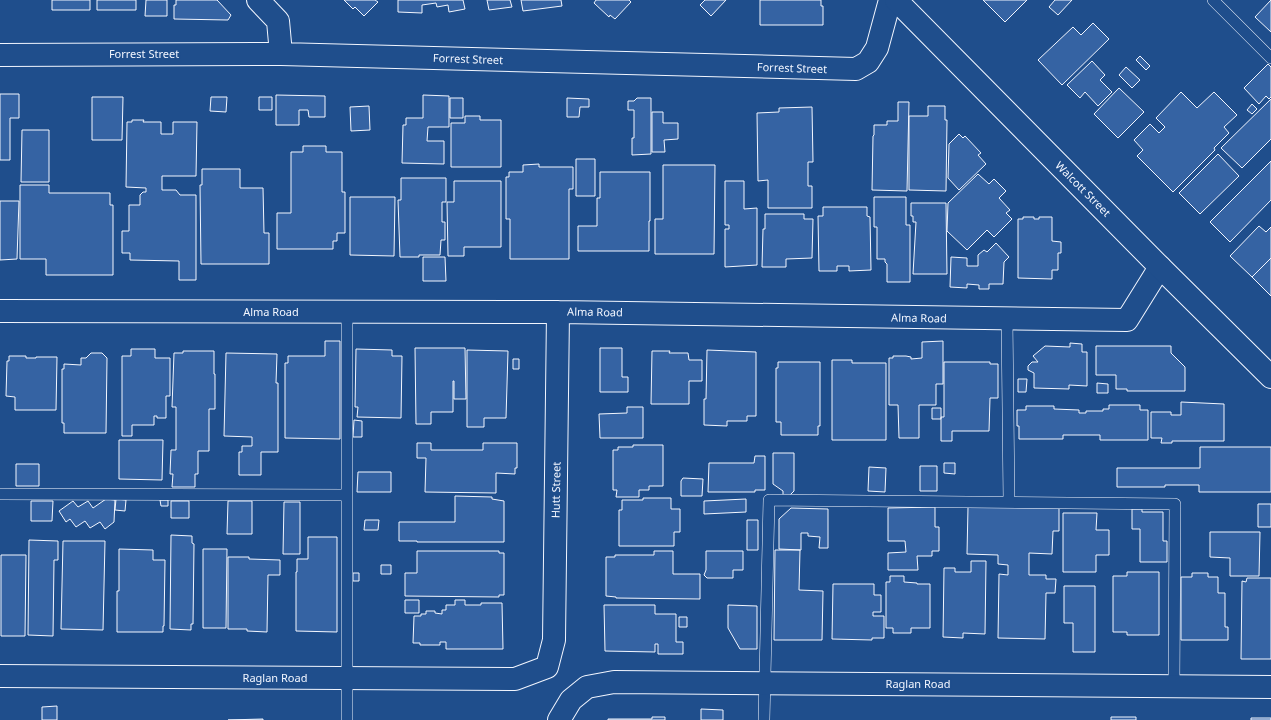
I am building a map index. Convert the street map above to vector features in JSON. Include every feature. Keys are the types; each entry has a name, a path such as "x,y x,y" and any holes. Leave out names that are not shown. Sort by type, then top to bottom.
{"street":[{"path":"258,0 278,21 280,54"},
{"name":"Forrest Street","path":"0,55 280,54 856,69 868,62 876,48 890,0"},
{"name":"Walcott Street","path":"896,0 1271,377"},
{"name":"Alma Road","path":"0,311 558,312 1126,320 1160,267"},
{"name":"Hutt Street","path":"547,667 554,640 558,312"},
{"name":"Raglan Road","path":"0,676 515,679 547,667"},
{"name":"Raglan Road","path":"560,720 571,700 588,687 614,682 1271,687"}],"lane":[{"path":"1213,0 1271,58"},
{"path":"347,312 348,720"},
{"path":"1007,319 1009,502"},
{"path":"0,494 347,495"},
{"path":"764,720 769,500 1175,504 1174,686"}],"building":[{"path":"52,0 90,0 90,10 52,10"},
{"path":"97,0 136,0 136,10 97,10"},
{"path":"146,0 167,0 167,16 145,16"},
{"path":"176,0 217,0 231,15 228,20 174,19 174,5 176,5"},
{"path":"344,0 375,0 378,2 364,16 355,7 353,9"},
{"path":"398,0 463,0 465,9 449,12 448,5 437,7 436,3 422,5 422,13 398,12"},
{"path":"487,0 510,0 512,7 489,10"},
{"path":"521,0 561,0 562,6 523,11"},
{"path":"596,0 629,0 631,2 615,19 610,15 609,17 594,3"},
{"path":"705,0 726,0 711,16 700,5"},
{"path":"760,0 821,0 821,6 823,6 823,25 760,25"},
{"path":"983,0 1027,0 1005,22"},
{"path":"1055,0 1072,0 1058,15 1049,7"},
{"path":"1271,0 1271,32 1255,17"},
{"path":"1093,23 1109,39 1062,85 1038,60 1073,27 1081,35"},
{"path":"1140,56 1150,66 1146,70 1136,60"},
{"path":"1092,61 1105,75 1100,80 1112,92 1098,106 1085,92 1080,98 1067,85"},
{"path":"1268,64 1271,67 1271,97 1269,99 1266,96 1259,104 1244,88"},
{"path":"1126,67 1140,80 1132,88 1119,75"},
{"path":"1119,88 1144,112 1118,138 1094,114"},
{"path":"1181,92 1197,108 1214,92 1237,115 1224,127 1229,133 1214,148 1215,150 1173,192 1137,156 1143,150 1134,140 1150,124 1159,133 1165,127 1156,118"},
{"path":"0,94 19,94 19,118 10,118 10,160 0,160"},
{"path":"276,95 325,96 325,117 309,117 308,110 299,110 299,125 276,125"},
{"path":"423,95 449,96 449,127 428,127 427,141 444,141 444,164 402,163 403,125 406,125 406,118 423,118"},
{"path":"92,97 123,97 122,140 92,140"},
{"path":"211,97 227,97 226,112 210,111"},
{"path":"259,97 272,97 272,110 259,110"},
{"path":"450,98 463,98 463,118 450,118"},
{"path":"567,98 589,99 589,107 580,107 579,117 567,117"},
{"path":"637,98 651,98 651,154 632,155 632,138 634,138 634,110 628,110 628,101 634,101"},
{"path":"1271,99 1271,139 1242,168 1221,148"},
{"path":"898,102 909,102 907,191 872,190 874,125 887,125 887,121 898,121"},
{"path":"1252,104 1257,109 1252,114 1247,110"},
{"path":"369,106 370,130 351,131 350,107"},
{"path":"928,106 945,106 945,120 947,120 946,191 909,190 909,116 928,116"},
{"path":"812,107 813,162 808,162 808,186 812,186 812,208 768,208 768,180 758,181 757,113 779,112 779,108"},
{"path":"652,112 663,112 663,123 678,123 678,139 664,140 665,152 652,152"},
{"path":"465,116 480,116 480,120 501,120 501,167 451,167 451,123 465,123"},
{"path":"132,120 144,120 143,122 161,122 161,134 173,134 173,122 197,122 196,176 162,176 162,190 176,190 180,195 196,195 196,280 179,280 179,261 130,260 130,253 122,253 122,231 129,231 129,205 140,205 140,195 143,192 146,192 146,188 126,187 127,122 132,122"},
{"path":"22,130 49,130 49,182 21,182"},
{"path":"959,134 963,138 965,136 981,153 978,155 986,164 959,190 948,178 949,144"},
{"path":"303,146 326,146 326,152 342,152 342,192 345,192 345,233 337,233 337,241 333,241 333,249 277,249 277,213 291,213 291,152 303,152"},
{"path":"1218,154 1239,176 1200,214 1179,193"},
{"path":"576,159 595,159 595,196 576,196"},
{"path":"1271,161 1271,200 1230,242 1210,222"},
{"path":"539,164 539,167 573,167 573,189 569,189 569,259 510,259 510,219 506,219 506,177 509,177 509,172 523,172 523,165"},
{"path":"663,165 715,165 714,254 655,254 655,219 663,219"},
{"path":"202,169 240,169 240,188 263,188 264,233 269,233 269,264 201,264 200,185 202,185"},
{"path":"600,172 650,172 649,251 578,251 578,226 597,226 597,198 600,198"},
{"path":"978,174 989,184 994,179 1006,191 999,198 1010,210 1006,213 1012,219 994,237 987,230 967,250 947,231 948,203"},
{"path":"401,178 446,178 446,202 442,202 442,222 445,222 445,240 441,240 440,255 400,257 398,200 401,200"},
{"path":"454,181 501,181 501,247 464,247 464,256 448,256 447,202 454,202"},
{"path":"725,181 744,181 744,209 757,208 757,265 725,267 725,229 729,229 729,225 725,225"},
{"path":"20,185 49,185 49,193 110,193 110,205 113,205 113,275 46,275 46,259 20,259"},
{"path":"350,197 395,197 394,256 350,255"},
{"path":"874,197 906,197 906,225 910,225 910,282 887,282 887,264 885,259 877,259 877,227 874,227"},
{"path":"0,201 19,201 17,259 0,260"},
{"path":"911,203 946,203 947,274 913,274 916,222 913,222 913,216 911,216"},
{"path":"823,207 867,207 867,216 870,217 871,270 849,271 849,266 837,266 837,271 819,271 818,216 823,216"},
{"path":"765,214 804,214 804,219 813,219 812,258 786,259 786,267 762,267"},
{"path":"1023,217 1034,217 1034,219 1039,219 1039,217 1052,217 1052,241 1061,242 1061,253 1058,253 1058,270 1052,270 1052,279 1018,278 1018,219 1023,219"},
{"path":"1259,226 1266,232 1271,227 1271,258 1252,277 1230,256"},
{"path":"996,243 1009,257 1004,262 1003,284 989,284 989,289 979,289 979,285 967,284 967,288 950,287 951,257 967,258 967,266 978,266 978,255 984,250 987,252"},
{"path":"423,257 445,257 446,281 423,281"},
{"path":"1271,258 1271,296 1252,277"},
{"path":"325,341 340,341 340,439 285,438 285,363 288,363 288,356 325,356"},
{"path":"943,341 943,384 936,384 936,405 919,405 919,438 899,438 898,405 889,405 889,358 893,358 893,356 906,356 911,357 911,359 922,358 922,342"},
{"path":"1070,343 1082,344 1082,352 1087,352 1087,386 1069,385 1069,389 1034,388 1034,373 1028,370 1028,366 1032,362 1038,362 1033,356 1045,346 1070,347"},
{"path":"1096,346 1171,346 1171,353 1185,367 1185,391 1127,391 1127,389 1116,389 1116,375 1096,375"},
{"path":"415,348 465,348 466,399 454,399 453,381 453,412 431,412 431,424 416,424"},
{"path":"600,348 622,348 622,377 628,377 628,392 600,392"},
{"path":"131,349 155,349 155,358 170,358 170,396 166,396 166,418 157,418 157,416 154,416 154,425 132,425 132,436 122,436 122,356 131,356"},
{"path":"356,349 392,350 392,356 402,356 401,418 357,417 358,407 355,407"},
{"path":"467,350 508,351 506,418 484,418 484,427 467,427"},
{"path":"707,350 756,352 756,416 747,416 747,421 727,421 727,426 704,425"},
{"path":"183,351 214,351 215,409 209,409 209,451 198,451 198,474 195,474 195,487 172,487 173,474 170,474 171,450 176,450 176,407 172,407 174,353 183,353"},
{"path":"652,351 688,353 689,360 702,360 702,381 689,381 689,404 651,404"},
{"path":"91,353 102,353 107,358 106,433 64,433 64,423 62,423 62,369 64,369 64,364 81,365 81,358 86,358"},
{"path":"226,353 277,354 276,383 278,383 278,452 261,452 261,475 239,475 239,452 242,452 242,446 252,446 252,437 224,436"},
{"path":"9,356 26,356 26,358 57,357 56,410 15,410 15,397 6,396 7,361 9,361"},
{"path":"513,359 519,359 519,369 513,369"},
{"path":"832,360 852,360 852,363 886,363 886,440 832,440"},
{"path":"778,362 820,362 820,426 818,426 818,435 781,435 781,422 776,422 776,368 778,368"},
{"path":"944,362 990,362 990,364 998,364 998,398 990,398 989,431 952,431 952,441 941,441 941,417 944,417"},
{"path":"1018,379 1027,379 1026,392 1018,392"},
{"path":"1097,383 1108,384 1108,393 1097,393"},
{"path":"1181,402 1224,404 1224,441 1172,441 1172,443 1161,443 1162,438 1151,438 1151,412 1171,412 1171,415 1181,415"},
{"path":"1109,405 1140,405 1140,410 1148,410 1148,440 1100,440 1100,435 1063,435 1063,439 1019,439 1017,410 1026,410 1026,406 1054,406 1054,409 1079,410 1079,413 1086,413 1086,411 1103,411 1103,409 1109,409"},
{"path":"627,407 643,407 643,438 600,438 599,414 627,413"},
{"path":"932,408 941,408 941,419 932,419"},
{"path":"354,420 362,421 362,437 353,437"},
{"path":"119,440 163,440 162,480 119,479"},
{"path":"417,443 431,443 431,450 483,450 483,443 517,443 517,468 515,468 515,474 496,473 496,493 425,492 426,458 417,458"},
{"path":"633,445 663,445 663,486 649,486 649,490 639,490 639,497 616,497 617,490 613,490 613,450 618,450 618,447 633,447"},
{"path":"1200,447 1271,447 1271,492 1199,492 1199,485 1117,487 1117,468 1200,468"},
{"path":"773,453 794,453 794,491 789,496 783,496 783,491 773,484"},
{"path":"755,456 765,456 765,490 755,490 755,492 708,492 709,463 754,463"},
{"path":"944,463 955,463 955,474 944,473"},
{"path":"16,464 39,464 39,486 16,486"},
{"path":"920,466 937,466 937,491 920,491"},
{"path":"869,467 886,468 885,492 868,491"},
{"path":"358,472 391,472 391,492 357,492"},
{"path":"683,478 703,479 702,496 681,496 681,481"},
{"path":"455,496 492,497 492,499 504,501 504,542 399,541 399,522 455,522"},
{"path":"643,498 671,498 671,509 680,509 680,532 674,532 674,546 619,546 619,510 622,510 622,500 643,500"},
{"path":"106,499 115,500 114,522 105,529 100,522 90,528 85,521 76,527 70,519 66,522 59,511 73,501 78,507 88,501 93,508"},
{"path":"116,499 126,500 125,511 115,510"},
{"path":"746,499 746,512 704,514 704,501"},
{"path":"160,500 168,500 168,506 161,506"},
{"path":"31,501 53,501 52,521 31,521"},
{"path":"171,501 189,501 189,518 171,518"},
{"path":"228,501 252,501 252,534 227,534"},
{"path":"284,502 300,502 300,554 283,554"},
{"path":"1258,504 1271,504 1271,527 1258,527"},
{"path":"935,507 935,527 939,527 939,551 932,551 932,556 917,556 918,570 888,570 888,553 906,552 905,541 888,541 888,508"},
{"path":"968,507 1059,508 1059,531 1053,531 1052,554 1029,553 1029,575 1046,575 1046,579 1056,579 1055,593 1046,593 1045,639 998,638 999,574 1008,575 1008,565 998,564 998,555 967,554"},
{"path":"791,508 828,509 828,548 819,548 820,537 808,536 808,533 801,533 801,550 779,549 779,519"},
{"path":"1132,509 1142,509 1142,512 1163,512 1163,541 1167,541 1167,562 1140,562 1140,529 1132,529"},
{"path":"1063,513 1097,513 1096,530 1109,530 1109,555 1096,555 1096,572 1063,572"},
{"path":"365,520 379,520 378,530 364,530"},
{"path":"747,520 758,520 758,550 747,550"},
{"path":"1210,532 1260,532 1259,576 1230,576 1230,558 1210,557"},
{"path":"171,535 192,536 192,543 194,544 193,624 191,624 191,630 170,629"},
{"path":"308,537 337,537 337,632 296,631 297,559 308,559"},
{"path":"29,540 58,541 58,560 54,560 53,636 28,635"},
{"path":"63,541 105,541 103,630 61,629"},
{"path":"119,549 153,550 153,560 165,560 163,632 117,632"},
{"path":"203,549 227,549 226,628 203,628"},
{"path":"775,550 800,550 799,590 823,591 822,640 774,640"},
{"path":"417,551 499,551 499,553 504,553 504,595 499,595 499,597 405,596 405,573 417,573"},
{"path":"654,551 673,551 673,574 700,574 700,599 616,598 606,596 606,557 615,557 615,555 654,555"},
{"path":"706,551 743,551 743,570 733,570 733,578 707,578 704,575 706,570"},
{"path":"1,555 26,555 25,636 1,636"},
{"path":"228,557 249,557 249,559 280,560 280,575 268,575 267,632 247,631 247,629 228,629"},
{"path":"971,561 986,561 985,634 963,633 963,638 943,637 944,568 955,568 955,572 971,572"},
{"path":"381,565 391,565 391,574 381,574"},
{"path":"1127,572 1159,572 1159,635 1127,635 1127,632 1113,632 1113,576 1127,576"},
{"path":"353,573 359,573 359,581 353,581"},
{"path":"1192,573 1208,573 1208,577 1218,577 1218,593 1225,593 1225,627 1228,627 1228,640 1181,640 1181,577 1192,577"},
{"path":"890,576 904,576 904,582 930,584 930,628 911,628 911,633 893,633 893,628 886,628 886,582 890,582"},
{"path":"1247,578 1271,578 1271,659 1241,659 1242,581 1246,582"},
{"path":"833,584 874,584 874,595 881,595 881,612 873,612 873,616 884,616 884,638 872,638 872,640 832,639"},
{"path":"1064,586 1095,586 1095,652 1073,652 1073,623 1064,623"},
{"path":"405,600 419,600 419,613 405,613"},
{"path":"455,600 465,600 465,605 502,603 503,649 446,649 446,642 440,642 440,645 420,645 420,643 413,643 414,616 426,614 426,611 435,611 435,613 442,614 442,610 446,610 446,605 455,605"},
{"path":"604,605 655,605 655,614 676,614 676,642 683,642 683,654 658,654 658,644 655,644 655,652 605,651"},
{"path":"728,605 757,606 757,649 740,649 728,628"},
{"path":"679,617 687,617 687,627 679,627"},
{"path":"57,706 57,720 42,720 42,707"},
{"path":"701,709 723,710 723,720 701,720"},
{"path":"652,717 665,717 665,720 608,720 652,719"},
{"path":"1111,717 1136,717 1136,720 1111,720"},
{"path":"1251,718 1271,718 1271,720 1251,720"},
{"path":"263,719 263,720 228,720"}]}
